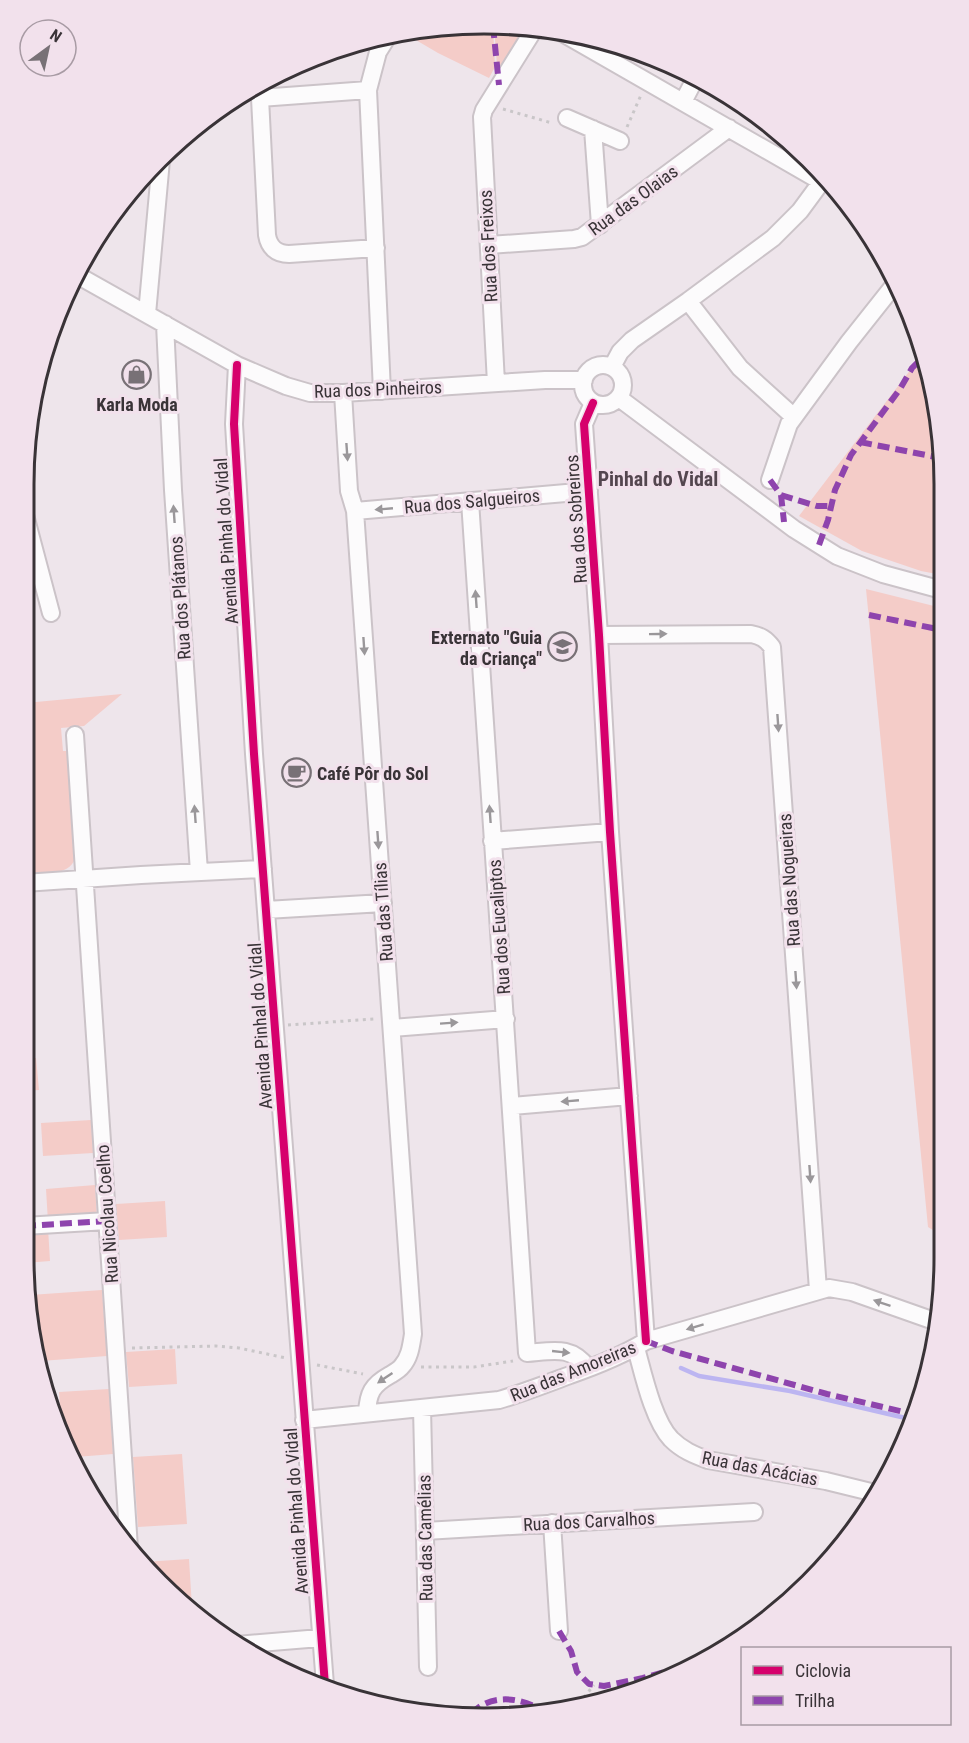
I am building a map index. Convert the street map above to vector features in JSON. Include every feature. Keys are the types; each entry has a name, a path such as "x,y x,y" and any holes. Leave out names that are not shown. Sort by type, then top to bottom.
{"street":[{"path":"485,107 530,37"},
{"path":"381,47 370,83 382,391"},
{"path":"601,50 648,82 729,129 806,170"},
{"path":"268,90 370,83"},
{"path":"683,102 692,85"},
{"path":"260,95 267,235 273,250 289,255 376,248"},
{"name":"Rua dos Freixos","path":"485,107 481,125 496,383"},
{"path":"567,118 620,141"},
{"path":"593,129 600,225"},
{"name":"Rua das Olaias","path":"489,245 582,237 729,129"},
{"path":"147,314 160,173"},
{"path":"612,367 620,352 632,340 773,238 800,211 820,185"},
{"name":"Rua dos Pinheiros","path":"84,279 237,365 286,386 310,393 382,391 544,380 584,380"},
{"path":"770,480 789,424 890,290"},
{"path":"688,301 740,368 794,417"},
{"name":"Rua dos Plátanos","path":"165,324 173,490 199,872"},
{"name":"Avenida Pinhal do Vidal","path":"237,365 234,424 263,869 324,1679"},
{"path":"594,366 612,367 622,377 622,392 619,398 607,405 593,403 585,393 586,374 594,366"},
{"name":"Rua das Tílias","path":"343,393 349,491 355,511 413,1334 409,1356 403,1366"},
{"path":"619,398 794,529 837,556 883,574 934,588"},
{"name":"Rua dos Sobreiros","path":"593,403 584,424 629,1096"},
{"name":"Rua dos Salgueiros","path":"355,511 589,491"},
{"name":"Rua dos Eucaliptos","path":"470,501 527,1353"},
{"path":"34,568 51,614"},
{"name":"Rua das Nogueiras","path":"599,635 752,634 761,636 772,647 818,1290"},
{"name":"Rua Nicolau Coelho","path":"75,735 128,1533"},
{"path":"492,841 610,832"},
{"path":"34,883 141,874 263,869"},
{"path":"266,910 383,903"},
{"path":"391,1023 506,1019"},
{"path":"512,1106 629,1096"},
{"name":"Rua das Acácias","path":"629,1096 641,1344 658,1419 667,1434 682,1448 708,1460 826,1481 869,1492"},
{"path":"34,1225 108,1221"},
{"name":"Rua das Amoreiras","path":"304,1420 499,1400 588,1368 641,1344 830,1288 840,1289 931,1320"},
{"path":"527,1353 567,1352 576,1355 588,1368"},
{"path":"367,1413 368,1399 375,1386 403,1366"},
{"name":"Rua das Camélias","path":"422,1408 428,1667"},
{"name":"Rua dos Carvalhos","path":"425,1531 754,1512"},
{"path":"552,1524 560,1630"},
{"path":"252,1644 320,1638"}],"path":[{"path":"620,141 648,82"},
{"path":"485,107 556,124 567,118"},
{"path":"275,1026 391,1023"},
{"path":"116,1348 216,1346 239,1348 289,1359 288,1349"},
{"path":"403,1366 474,1367 519,1359 527,1353"},
{"path":"314,1364 373,1376"},
{"path":"584,1697 594,1685"}],"shaded area":[{"path":"493,34 495,67 489,78 416,40 455,35"},
{"path":"495,34 521,36 500,70 497,66"},
{"path":"917,361 926,397 934,455 934,573 862,551 799,516"},
{"path":"866,589 934,606 934,1231 928,1227"},
{"path":"122,694 84,726 61,728 63,751 70,751 75,859 66,869 46,874 34,874 34,702"},
{"path":"34,1058 36,1058 39,1090 34,1090"},
{"path":"91,1120 93,1153 43,1156 41,1123"},
{"path":"95,1185 97,1218 48,1222 46,1189"},
{"path":"165,1201 167,1237 119,1240 116,1204"},
{"path":"48,1228 50,1261 34,1262 34,1229"},
{"path":"102,1290 107,1356 47,1361 36,1295"},
{"path":"175,1349 177,1384 129,1387 126,1352"},
{"path":"109,1389 113,1454 80,1457 60,1409 59,1392"},
{"path":"182,1454 187,1524 138,1527 133,1457"},
{"path":"189,1559 192,1600 166,1577 152,1561"}],"waterway":[{"path":"681,1368 699,1376 790,1391 905,1418"}],"marked path":[{"path":"494,34 499,85"},
{"path":"819,545 835,490 851,455 917,363"},
{"path":"860,442 934,457"},
{"path":"770,480 781,495 784,522"},
{"path":"781,495 817,506 830,506"},
{"path":"869,615 934,628"},
{"path":"34,1225 107,1221"},
{"path":"646,1341 672,1351 827,1394 907,1413"},
{"path":"559,1631 571,1651 577,1672 589,1684 604,1686 656,1674"},
{"path":"478,1708 496,1700 506,1699 534,1706"}],"cycle path":[{"path":"237,365 234,424 254,754 325,1679"},
{"path":"593,403 584,424 646,1341"}],"place":[{"name":"Karla Moda","path":"137,375"},
{"name":"Externato \"Guia da Criança\"","path":"563,647"},
{"name":"Café Pôr do Sol","path":"296,773"}],"district":[{"name":"Pinhal do Vidal","path":"658,479"}]}
